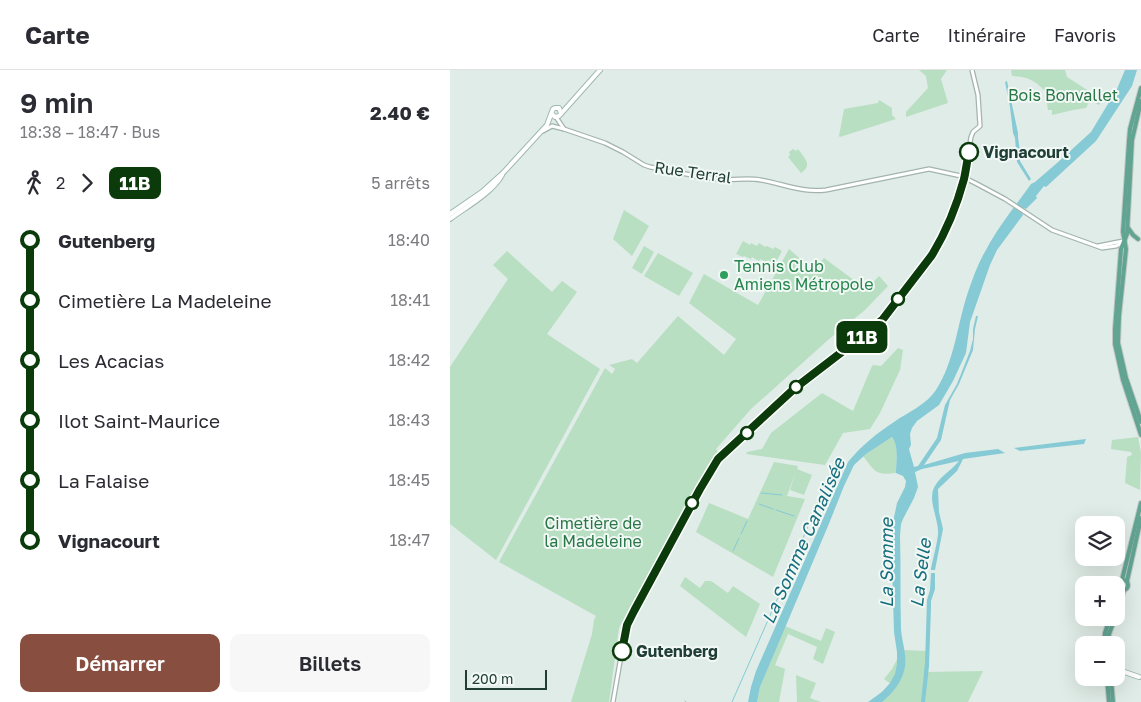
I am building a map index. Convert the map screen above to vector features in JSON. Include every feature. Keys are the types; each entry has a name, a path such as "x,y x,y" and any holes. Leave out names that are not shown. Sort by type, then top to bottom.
{"main road":[{"path":"450,214 482,192 503,173 600,70"},
{"path":"1141,88 1130,129 1124,232 1126,249 1118,322 1118,343 1126,378 1141,422"},
{"path":"1141,101 1132,140 1128,228 1122,249 1115,344 1122,374 1141,435"},
{"path":"557,115 553,109 568,104"},
{"path":"557,115 559,108"},
{"path":"450,218 496,184 503,173"},
{"path":"1128,228 1138,239"},
{"path":"1125,576 1141,503"},
{"path":"1125,576 1141,518"},
{"path":"1125,671 1140,677"},
{"path":"1108,686 1111,702"},
{"path":"1111,686 1111,702"}],"street":[{"path":"613,702 627,625 718,459 795,388 864,335 887,314 932,255 958,197 964,178 971,137 973,132 980,126 978,95 972,70"},
{"path":"557,115 559,123 564,129"},
{"path":"542,131 552,126 564,129"},
{"name":"Rue Terral","path":"564,129 605,143 650,167 720,180 752,178 806,191 820,191 929,169 964,178 1014,204 1049,229 1107,248 1125,242"}],"green space":[{"path":"919,70 947,70 941,79 948,103 906,117 906,112 928,88 926,76"},
{"name":"Bois Bonvallet","path":"1011,70 1065,70 1067,77 1103,100 1099,105 1090,100 1086,108 1052,115 1052,110 1048,110 1045,91 1030,80 1012,76"},
{"path":"879,100 892,108 892,115 896,119 839,136 844,109 878,103"},
{"path":"793,149 796,151 798,149 807,162 807,167 801,173 788,157 790,155 789,152"},
{"path":"624,210 649,226 632,256 613,239"},
{"path":"743,241 750,245 751,243 757,246 759,243 773,249 775,247 782,251 775,264 768,260 766,262 752,257 751,259 743,257 736,254"},
{"path":"644,246 654,252 642,274 632,268"},
{"name":"Cimetière de la Madeleine","path":"789,249 814,271 824,258 866,289 879,276 888,286 865,310 828,340 751,409 716,449 718,452 702,476 619,628 609,702 571,702 596,616 499,562 605,368 612,374 615,369 609,365 632,359 637,363 678,316 724,355 736,339 689,303 704,274 758,305"},
{"path":"507,251 552,292 562,281 577,292 547,334 600,369 496,560 450,524 450,367 508,279 493,265"},
{"path":"658,253 693,273 679,296 644,276"},
{"path":"898,348 903,350 900,370 880,413 870,429 843,433 825,465 746,454 747,452 762,449 771,433 822,393 853,411 873,365 881,366"},
{"path":"892,437 896,449 896,473 879,473 873,469 863,456"},
{"path":"1138,437 1141,453 1140,490 1125,483 1127,457 1132,455 1131,452 1111,449 1112,440"},
{"path":"774,462 798,466 797,469 812,475 804,495 790,490 796,471 787,496 805,499 773,577 696,532 709,503 748,519"},
{"path":"685,577 700,588 705,581 711,581 728,593 733,586 760,604 746,637 680,586"},
{"path":"785,626 821,641 826,628 835,632 823,664 813,659 817,647 788,634 775,665 785,669 779,702 757,702 760,687"},
{"path":"902,650 927,651 926,672 983,671 968,702 870,702 891,684 884,679 892,669"},
{"path":"796,675 816,683 810,698 821,702 797,702"}],"water":[{"path":"1125,70 1137,70 1132,86 1096,141 1046,187 1044,186 1036,196 1037,198 1026,209 1024,208 1021,212 1023,215 997,250 970,322 966,353 953,381 939,405 917,421 912,428 909,449 914,467 918,466 937,438 945,405 957,384 970,351 973,329 976,316 978,316 973,350 950,400 941,440 924,465 965,453 998,449 1005,453 963,459 957,471 938,489 939,512 943,529 935,570 931,570 938,534 932,501 933,490 938,481 959,461 915,472 918,487 901,524 900,536 901,629 905,666 898,684 893,692 882,702 868,702 882,692 890,683 895,674 897,664 894,632 891,532 897,503 906,481 903,476 896,473 896,449 892,437 866,454 854,465 760,687 757,702 748,702 756,671 848,462 875,435 922,404 936,390 952,355 964,304 972,281 991,241 1031,184 1091,132 1117,89"},
{"path":"1007,81 1018,133 1020,161 1031,179 1029,181 1017,162 1015,138 1005,82"},
{"path":"1086,439 1084,444 1020,451 1014,448"},
{"path":"931,573 935,573 935,589 931,601 929,666 925,702 921,702 925,663 927,600 930,590"}],"waterway":[{"name":"La Somme Canalisée","path":"732,702 829,475"},
{"path":"761,493 782,495"},
{"path":"759,504 773,509"},
{"name":"La Somme Canalisée","path":"776,510 794,516"},
{"path":"741,534 747,521"},
{"path":"733,551 739,538"}],"bus line":[{"name":"11B","path":"622,651 627,625 709,472 718,459 795,388 883,319 937,246 958,197 969,152"}],"place":[{"name":"Vignacourt","path":"969,152"},
{"name":"Tennis Club Amiens Métropole","path":"724,275"},
{"name":"Gutenberg","path":"622,651"}],"water label":[{"name":"La Somme","path":"887,563"},
{"name":"La Selle","path":"921,573"}]}
